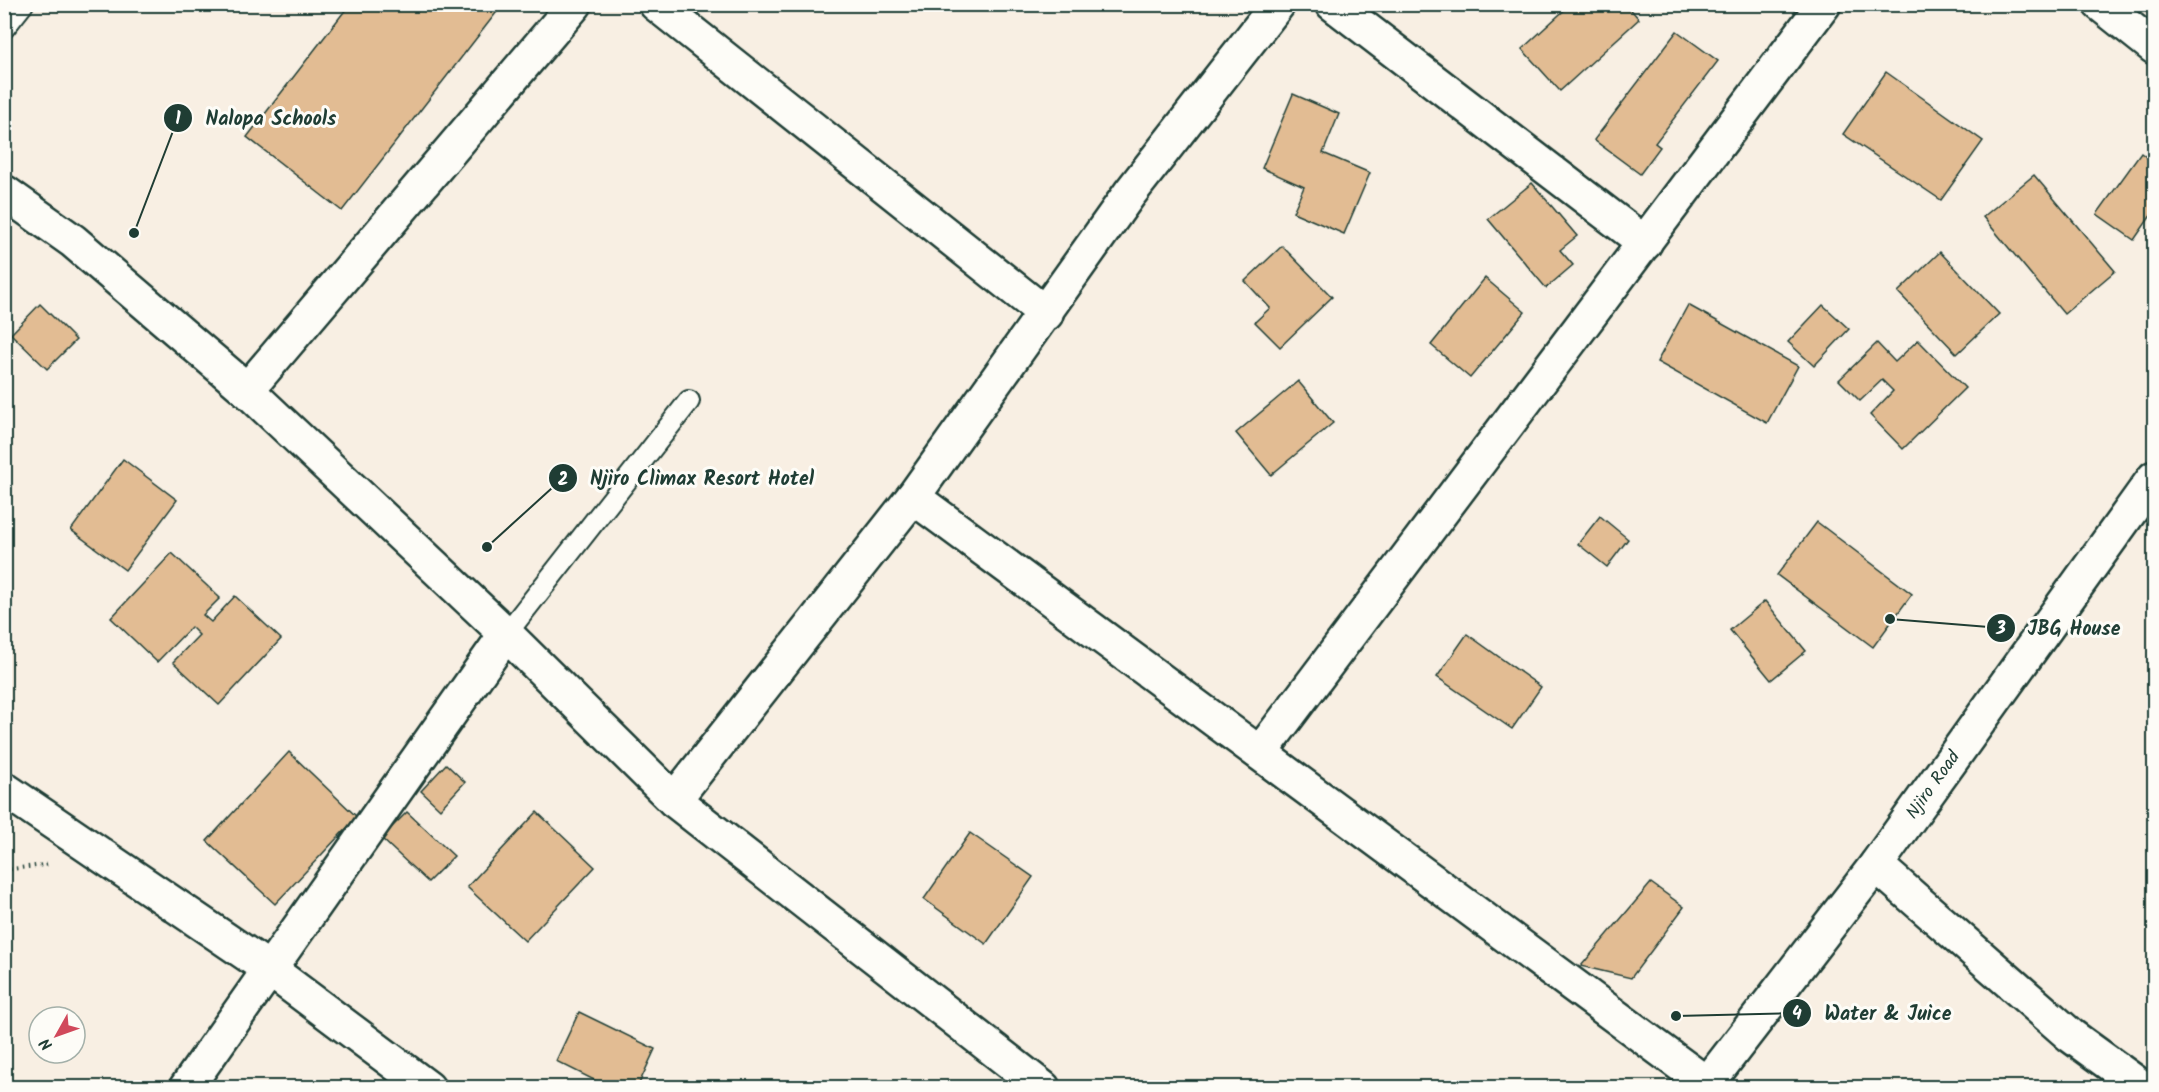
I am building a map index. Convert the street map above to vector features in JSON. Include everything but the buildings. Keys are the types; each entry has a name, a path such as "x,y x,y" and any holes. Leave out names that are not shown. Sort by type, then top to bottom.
{"street":[{"path":"247,390 575,4"},
{"path":"656,4 1046,314"},
{"path":"674,800 914,497 1130,193 1278,4"},
{"path":"1333,4 1645,243"},
{"path":"1260,753 1824,4"},
{"path":"2100,4 2154,47"},
{"path":"4,192 73,242 247,390 506,634 674,800 1043,1088"},
{"name":"Njiro Road","path":"1706,1086 1876,865 2154,478"},
{"path":"914,497 1706,1086"},
{"path":"186,1088 506,634"},
{"path":"4,789 269,969 428,1088"},
{"path":"1876,865 2070,1035 2143,1088"}],"lane":[{"path":"4,28 22,5"},
{"path":"506,634 689,401"}],"place":[{"name":"Nalopa Schools","path":"134,233"},
{"name":"Njiro Climax Resort Hotel","path":"487,547"},
{"name":"JBG House","path":"1890,619"},
{"name":"Water & Juice","path":"1676,1016"}]}
